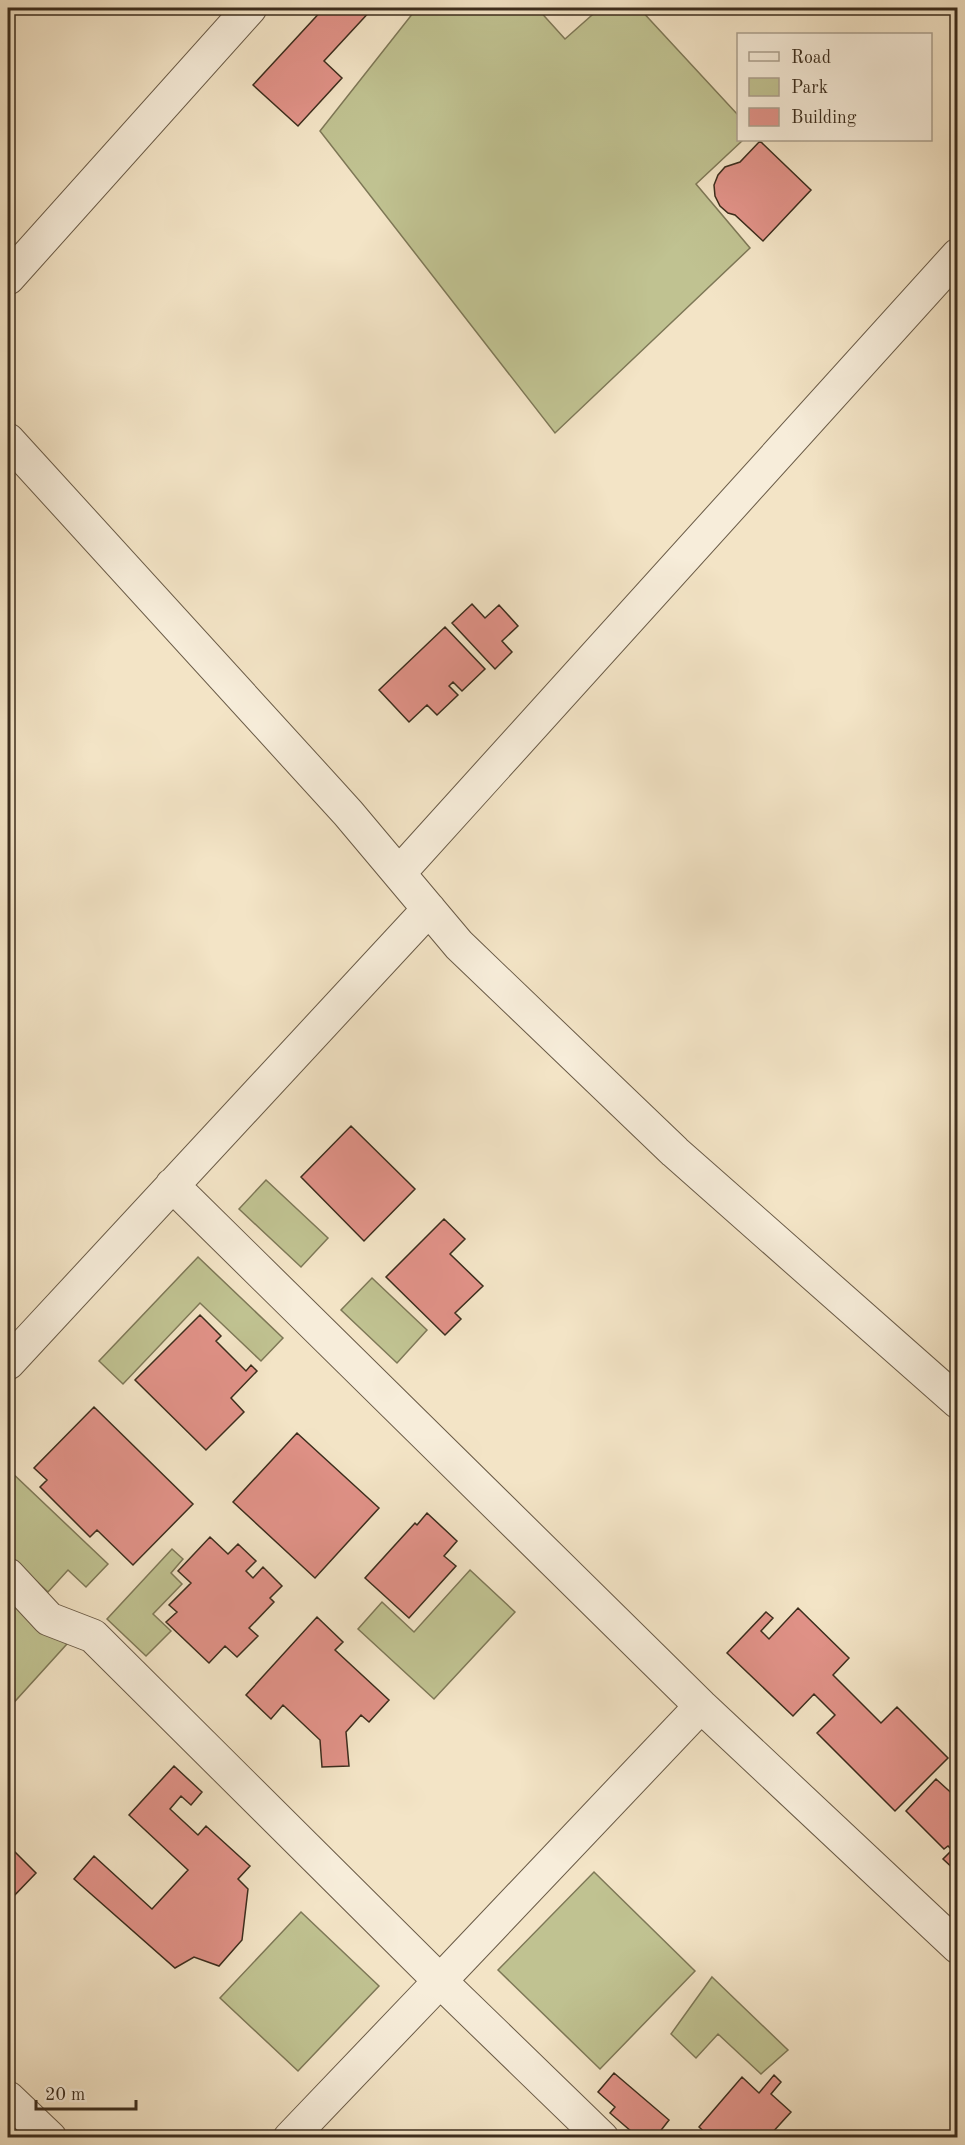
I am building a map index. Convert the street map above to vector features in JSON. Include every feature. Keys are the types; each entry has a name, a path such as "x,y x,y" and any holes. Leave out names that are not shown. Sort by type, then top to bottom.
{"street":[{"path":"8,278 250,8"},
{"path":"399,873 957,255"},
{"path":"8,440 348,813 459,945 675,1152 957,1402"},
{"path":"8,1363 429,909"},
{"path":"172,1185 701,1706 957,1947"},
{"path":"8,1575 49,1618 93,1636 440,1981 603,2138"},
{"path":"290,2138 701,1706"},
{"path":"8,2098 50,2138"}],"green space":[{"path":"417,8 537,8 565,39 600,8 639,8 737,114 737,141 742,141 696,184 750,248 555,433 320,131"},
{"path":"266,1180 328,1238 301,1267 239,1209"},
{"path":"198,1257 283,1338 261,1361 200,1303 123,1384 99,1361"},
{"path":"372,1278 427,1330 397,1363 341,1310"},
{"path":"8,1469 108,1564 86,1587 68,1570 48,1592 8,1554"},
{"path":"172,1549 183,1559 171,1573 182,1584 153,1614 171,1631 146,1656 107,1619"},
{"path":"470,1570 515,1612 434,1699 358,1629 382,1602 414,1632"},
{"path":"8,1571 76,1634 8,1709"},
{"path":"594,1872 695,1971 600,2069 498,1970"},
{"path":"301,1912 379,1986 298,2071 220,1998"},
{"path":"712,1977 788,2050 761,2074 718,2034 696,2058 671,2034"}],"building":[{"path":"324,8 373,8 324,61 342,78 298,126 253,85"},
{"path":"760,141 811,190 763,241 735,215 728,213 720,206 715,196 714,185 718,175 725,167 740,162"},
{"path":"472,604 485,618 499,605 518,626 502,641 512,652 495,669 452,623"},
{"path":"445,627 485,669 462,691 453,682 449,686 458,695 437,715 427,705 409,722 379,690"},
{"path":"351,1126 415,1189 364,1241 301,1177"},
{"path":"444,1219 465,1239 450,1254 483,1286 455,1313 461,1319 445,1335 386,1277"},
{"path":"200,1315 221,1336 216,1341 246,1371 251,1365 257,1371 231,1398 244,1412 206,1450 135,1380"},
{"path":"94,1407 193,1504 133,1565 97,1530 90,1537 40,1487 47,1480 34,1468"},
{"path":"297,1433 379,1508 315,1578 233,1502"},
{"path":"427,1513 457,1541 444,1556 456,1566 409,1618 365,1578"},
{"path":"210,1537 228,1554 238,1544 256,1561 246,1571 253,1578 263,1567 282,1586 270,1598 274,1602 249,1628 258,1636 237,1657 225,1646 209,1663 166,1622 177,1612 169,1605 191,1583 178,1571"},
{"path":"798,1608 849,1658 833,1675 881,1723 897,1707 948,1758 895,1811 817,1733 835,1715 814,1694 793,1716 727,1653 766,1612 773,1618 761,1631 769,1639"},
{"path":"317,1617 343,1642 335,1650 389,1700 369,1722 361,1715 346,1732 349,1766 322,1767 320,1740 283,1705 271,1719 246,1695"},
{"path":"174,1766 202,1792 191,1805 181,1796 170,1809 198,1835 206,1826 250,1866 238,1879 248,1889 242,1940 219,1966 194,1957 175,1968 74,1879 94,1856 152,1909 188,1870 129,1815"},
{"path":"936,1779 958,1799 958,1873 943,1859 952,1850 948,1846 944,1849 906,1811"},
{"path":"8,1845 36,1873 10,1900 8,1897"},
{"path":"614,2073 669,2120 655,2138 639,2138 610,2113 615,2107 598,2092"},
{"path":"774,2075 781,2082 771,2094 791,2112 771,2134 775,2138 711,2138 699,2127 742,2077 759,2093"}]}
